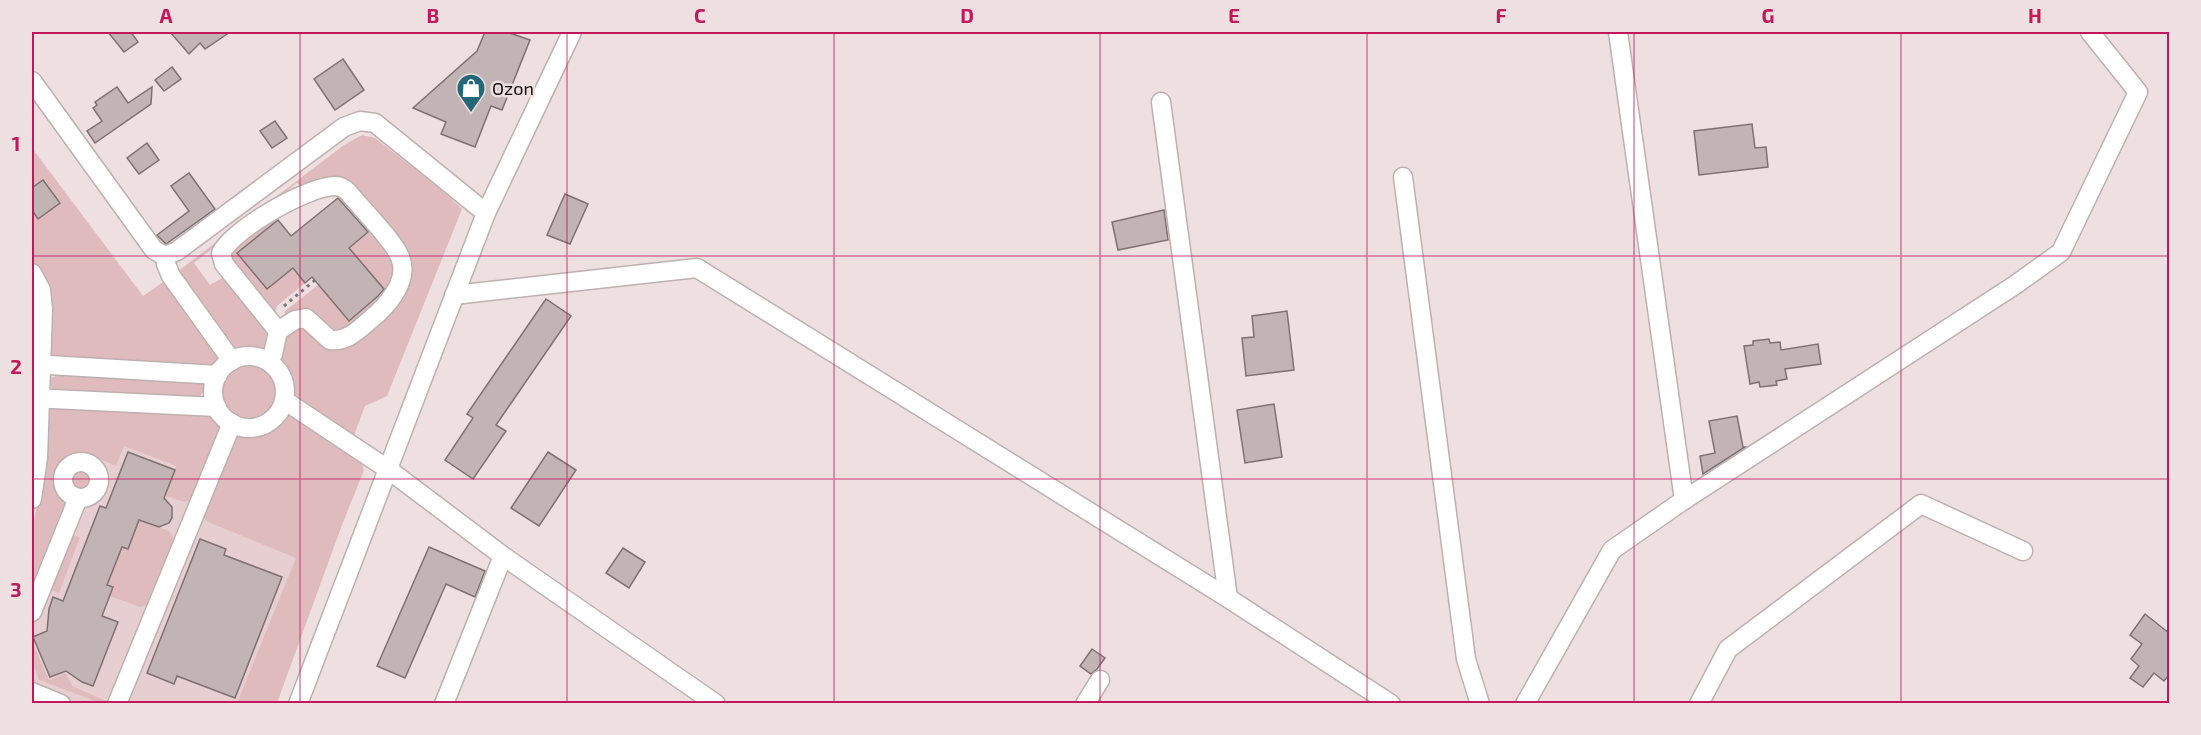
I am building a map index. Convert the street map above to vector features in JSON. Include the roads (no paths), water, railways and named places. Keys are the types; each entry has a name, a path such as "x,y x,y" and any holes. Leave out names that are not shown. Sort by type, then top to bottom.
{"street":[{"path":"298,704 486,213 572,32"},
{"path":"1618,32 1684,500"},
{"path":"1525,704 1612,550 1684,500 2015,285 2061,252 2138,92 2090,32"},
{"path":"32,81 154,250 165,256"},
{"path":"1161,102 1228,598"},
{"path":"165,256 177,251 344,127 360,121 375,123 486,213"},
{"path":"1403,177 1466,659 1480,704"},
{"path":"269,361 273,354 275,327 224,264 221,253 227,245 276,207 333,186 344,188 400,255 403,269 396,290 383,309 343,340 330,340 312,321 306,318 275,327"},
{"path":"165,256 171,276 232,361"},
{"path":"454,295 697,268 1228,598 1391,704"},
{"path":"32,273 43,297 36,364 38,458 32,499"},
{"path":"245,356 269,361 282,378 285,389 280,410 273,419 253,428 242,427 223,417 217,408 213,391 218,375 224,366 245,356"},
{"path":"36,364 218,375"},
{"path":"36,398 217,408"},
{"path":"284,400 389,470 503,556 716,704"},
{"path":"117,704 232,423"},
{"path":"32,612 78,498"},
{"path":"1699,704 1728,649 1921,504 2023,550"},
{"path":"444,704 503,556"},
{"path":"1085,704 1100,680"},
{"path":"32,692 61,704"}],"place":[{"name":"Ozon","path":"471,114"}]}
